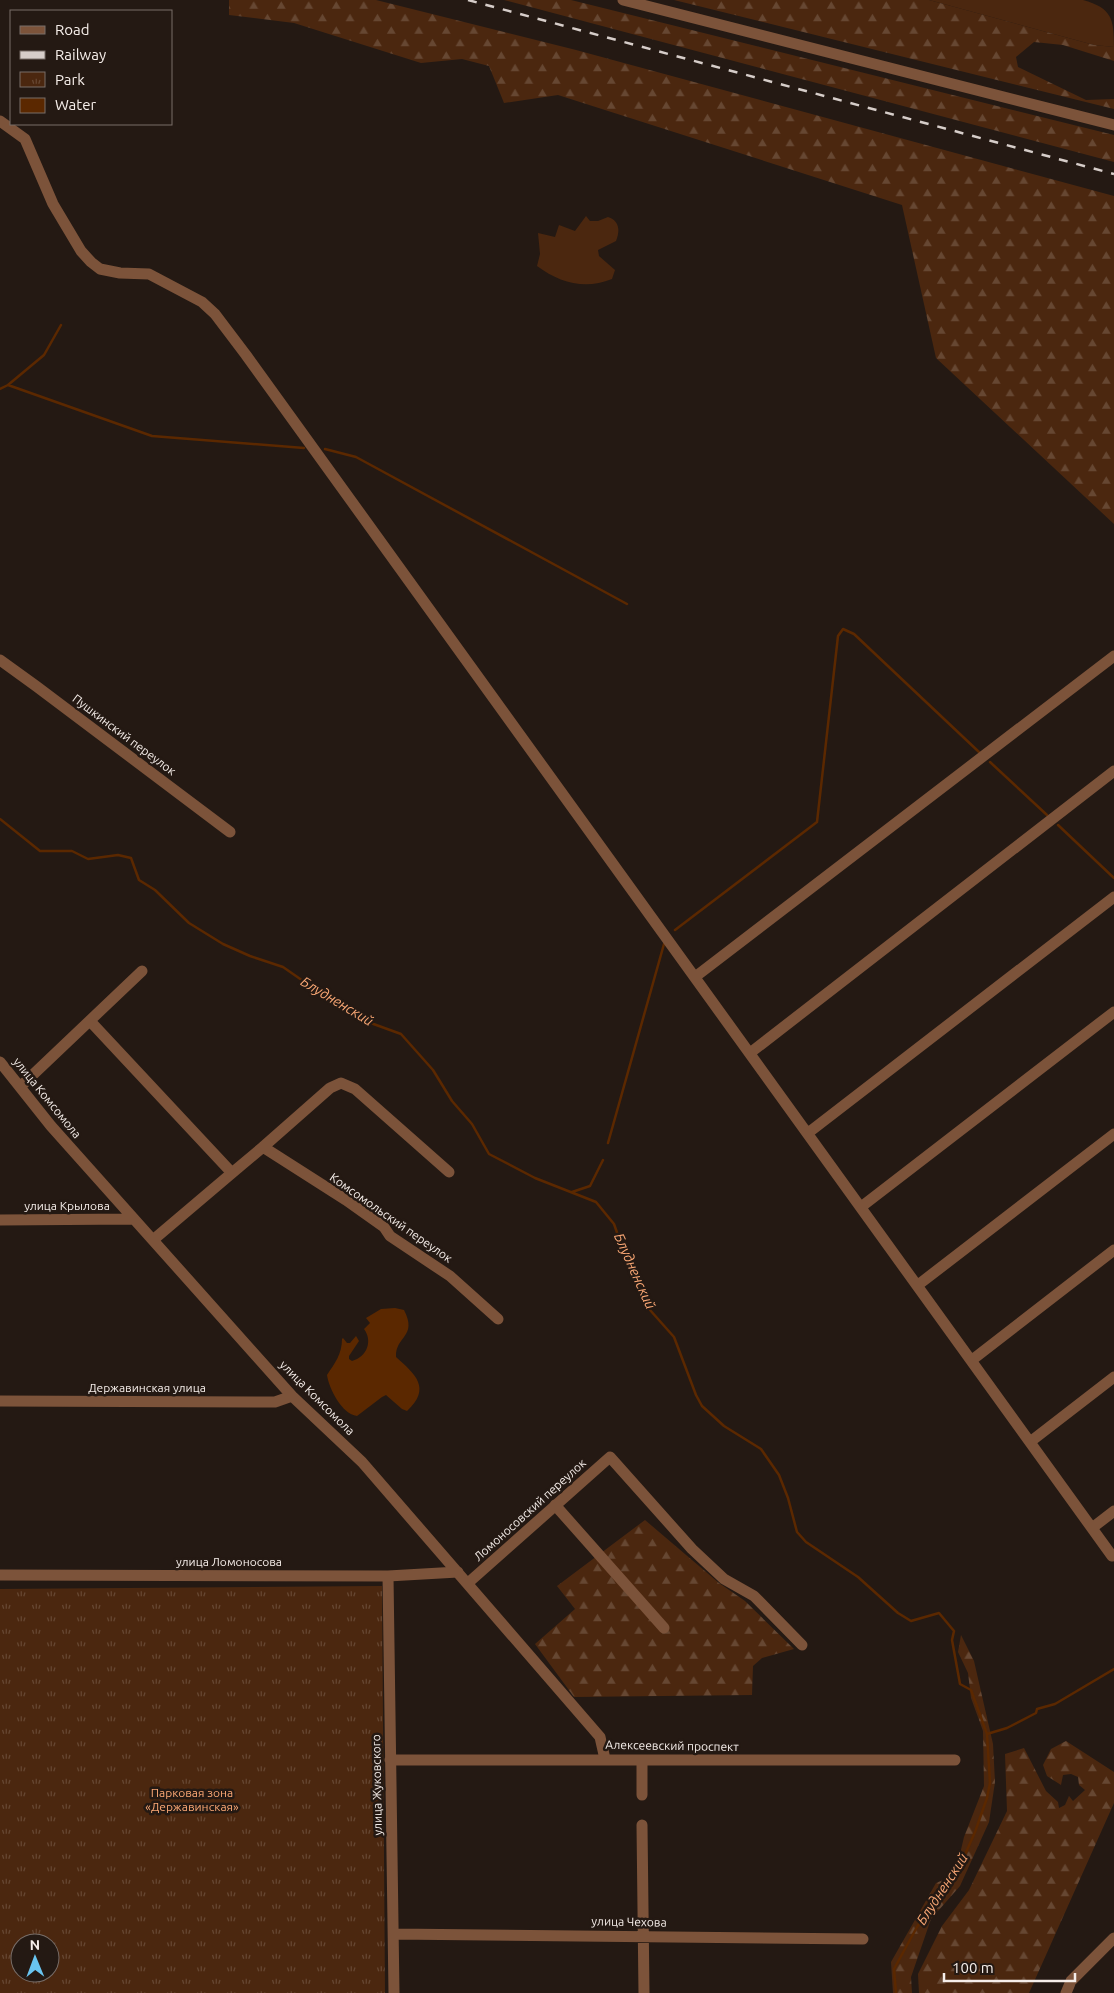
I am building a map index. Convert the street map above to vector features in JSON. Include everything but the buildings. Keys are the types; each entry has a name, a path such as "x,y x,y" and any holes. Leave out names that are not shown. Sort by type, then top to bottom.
{"street":[{"path":"624,0 1114,125"},
{"path":"0,121 25,139 53,204 81,251 91,262 100,269 120,273 149,274 202,302 215,314 696,977 1112,1556"},
{"path":"696,977 1114,656"},
{"name":"Пушкинский переулок","path":"0,660 230,832"},
{"path":"750,1053 1114,771"},
{"path":"808,1133 1114,897"},
{"path":"20,1086 142,971"},
{"path":"862,1207 1114,1012"},
{"path":"90,1021 232,1174"},
{"name":"улица Комсомола","path":"0,1062 51,1126 292,1396 362,1462 468,1583 600,1737 605,1759"},
{"path":"153,1240 330,1088 341,1083 355,1089 449,1172"},
{"path":"918,1285 1114,1134"},
{"name":"Комсомольский переулок","path":"263,1147 346,1200 384,1227 390,1236 450,1276 498,1319"},
{"name":"улица Крылова","path":"0,1220 134,1219"},
{"path":"972,1360 1114,1250"},
{"path":"1030,1442 1114,1377"},
{"name":"Державинская улица","path":"0,1401 275,1402 292,1396"},
{"name":"Ломоносовский переулок","path":"468,1583 610,1457 692,1548 724,1578 754,1596 802,1645"},
{"path":"555,1505 664,1628"},
{"path":"1092,1528 1114,1511"},
{"name":"улица Ломоносова","path":"0,1576 388,1576 458,1572"},
{"name":"улица Жуковского","path":"388,1576 394,1993"},
{"name":"Алексеевский проспект","path":"390,1760 955,1760"},
{"path":"642,1760 642,1795"},
{"path":"642,1825 644,1993"},
{"name":"улица Чехова","path":"394,1934 644,1935 863,1939"},
{"path":"1066,1993 1071,1981 1114,1938"}],"green space":[{"path":"229,0 376,0 576,50 1114,196 1114,524 936,358 902,205 558,95 504,103 489,66 462,59 421,63 294,23 229,15"},
{"path":"504,0 571,0 1114,135 1114,162"},
{"path":"674,0 929,0 1094,45 1114,47 1114,61 1063,45 1034,42 1016,57 1018,67 1086,100 1114,99 1114,109"},
{"path":"929,0 1083,0 1093,3 1106,11 1112,22 1114,47 1094,45"},
{"path":"586,216 590,221 598,221 608,217 617,224 618,234 616,241 598,250 599,256 615,270 612,279 592,284 573,283 555,277 537,266 540,254 538,233 555,237 559,225 575,231"},
{"path":"645,1520 719,1583 745,1601 794,1649 762,1658 753,1666 752,1695 574,1697 535,1644 575,1609 557,1586"},
{"name":"Парковая зона «Державинская»","path":"382,1586 385,1993 0,1993 0,1589"},
{"path":"961,1635 974,1661 993,1744 995,1782 989,1822 960,1886 931,1919 911,1977 912,1993 893,1993 891,1962 936,1883 955,1875 964,1837 984,1786 983,1731 971,1698 968,1673 958,1652"},
{"path":"1066,1741 1114,1772 1114,1803 1029,1993 919,1993 918,1974 942,1926 969,1890 1007,1811 1005,1754 1024,1748 1046,1791 1058,1802 1059,1808 1065,1805 1069,1796 1073,1801 1085,1790 1079,1785 1078,1777 1071,1774 1063,1775 1061,1785 1047,1776 1043,1765 1051,1749"}],"water":[{"path":"395,1308 404,1310 409,1326 399,1345 396,1357 414,1375 420,1388 418,1395 407,1411 386,1395 357,1416 351,1414 337,1400 330,1387 327,1375 339,1354 343,1338 347,1343 350,1343 356,1336 359,1341 349,1359 352,1361 357,1359 367,1348 368,1338 364,1329 370,1323 366,1318 381,1309"}],"waterway":[{"path":"8,385 44,355 61,325"},
{"path":"0,389 8,385 152,436 304,448"},
{"path":"325,449 356,457 627,604"},
{"path":"675,930 817,822 838,636 843,629 854,634 979,752"},
{"path":"990,762 1047,815"},
{"name":"Блудненский","path":"0,819 40,851 72,851 88,859 118,855 131,858 139,880 155,890 189,923 223,944 250,956 283,967 306,983 342,1001 368,1022 401,1034 433,1070 452,1101 472,1124 489,1154 535,1178 596,1202 614,1224 628,1264 650,1310 674,1337 702,1406 724,1426 761,1449 779,1475 788,1498 797,1532 806,1542 858,1577 898,1613 911,1621 939,1613 954,1631 952,1640 960,1684 971,1690 987,1734 990,1783 987,1798 975,1832 960,1866 917,1927 894,1969 896,1993"},
{"path":"1058,825 1114,878"},
{"path":"608,1143 664,944"},
{"path":"572,1192 590,1186 603,1160"},
{"path":"987,1734 1007,1728 1036,1713 1037,1709 1055,1704 1114,1669"}],"railway":[{"path":"468,0 1114,174"}]}
